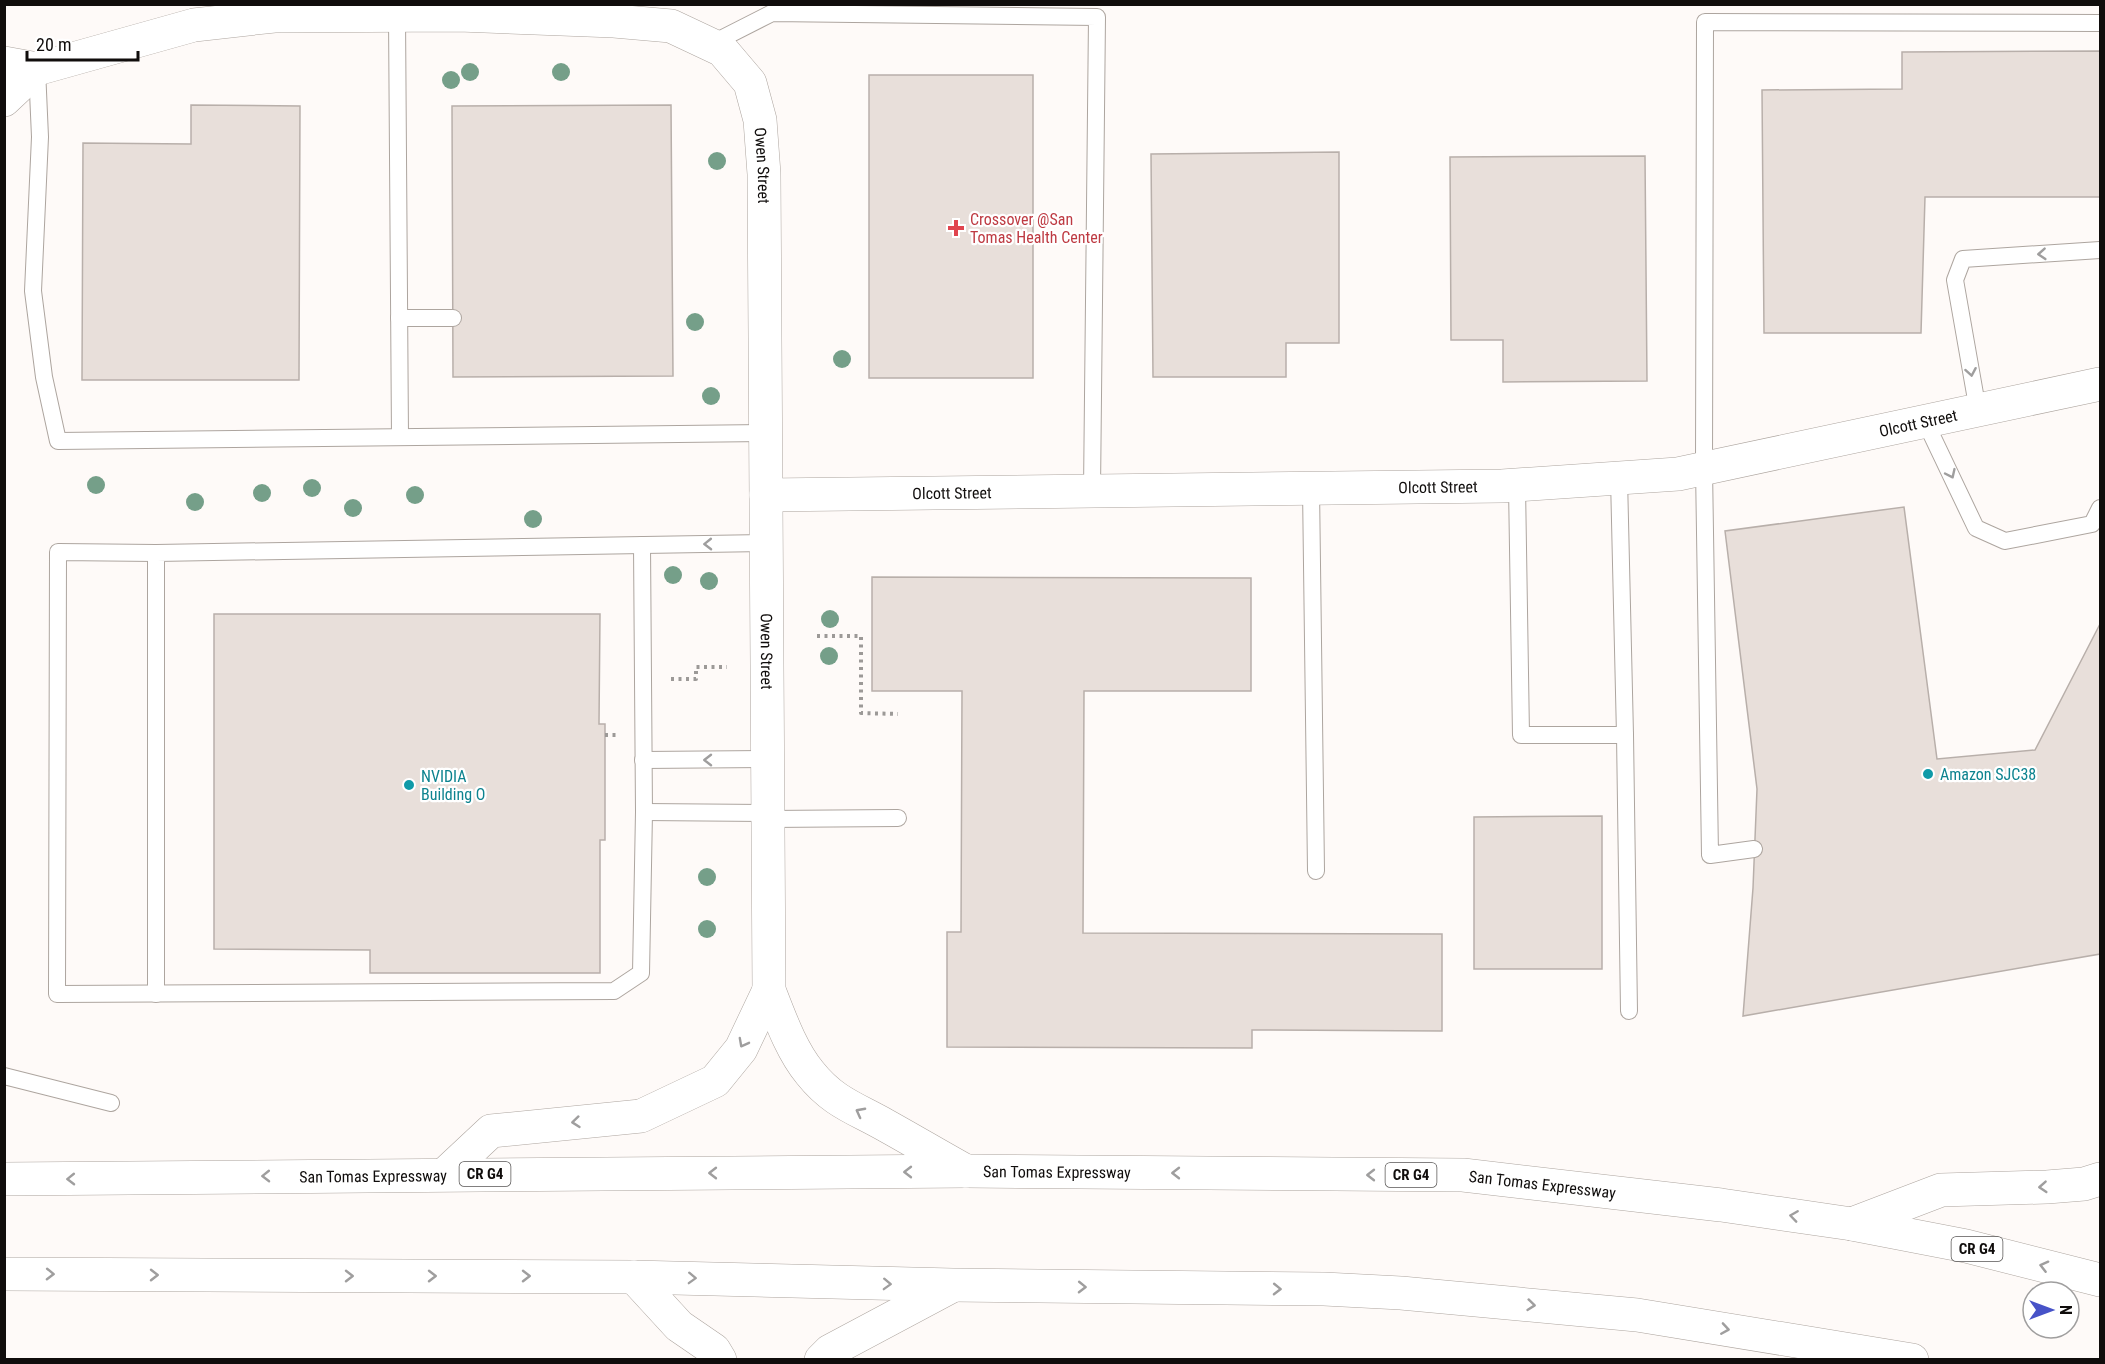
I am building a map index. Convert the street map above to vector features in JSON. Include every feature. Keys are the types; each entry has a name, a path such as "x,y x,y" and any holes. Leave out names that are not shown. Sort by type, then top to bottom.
{"main road":[{"name":"Owen Street","path":"37,69 194,25 274,16 459,15 614,21 671,26 722,50 750,83 760,120 764,174 769,990"},
{"path":"4,63 37,69"},
{"path":"4,100 37,69"},
{"name":"Olcott Street","path":"766,495 1517,486 1678,474 2100,384"},
{"path":"769,990 790,1041 809,1072 827,1092 859,1113 882,1123 966,1171"},
{"path":"445,1174 490,1131 641,1116 715,1081 741,1048 769,990"},
{"name":"San Tomas Expressway","path":"4,1179 966,1171 1463,1175 1721,1205 1852,1224 1966,1246 2100,1280"},
{"path":"1852,1224 1941,1190 2047,1187 2084,1184 2100,1179"},
{"path":"4,1274 634,1276 953,1285 1324,1289 1401,1293 1637,1315 1912,1359"},
{"path":"634,1276 679,1326 714,1350 720,1359"},
{"path":"821,1359 830,1351 953,1285"}],"lane":[{"path":"711,44 772,14 1097,17 1092,491"},
{"path":"397,16 400,437"},
{"path":"1754,849 1710,855 1704,468 1705,22 2100,23"},
{"path":"37,69 40,137 33,291 44,377 58,441 766,433"},
{"path":"1978,411 1955,280 1963,259 2100,250"},
{"path":"399,318 453,318"},
{"path":"1925,422 1976,528 2005,541 2092,524 2100,508"},
{"path":"1619,478 1629,1011"},
{"path":"1517,486 1521,735 1625,735"},
{"path":"1311,488 1316,872"},
{"path":"642,545 644,812 641,973 614,991 57,994 58,552 156,553 642,545 766,543"},
{"path":"156,553 156,994"},
{"path":"643,760 767,759"},
{"path":"644,812 898,818"},
{"path":"4,1076 111,1103"}],"path":[{"path":"817,636 861,636 861,713 898,714"}],"building":[{"path":"2100,51 2100,197 1925,197 1921,333 1764,333 1762,90 1902,89 1902,52"},
{"path":"869,75 1033,75 1033,378 869,378"},
{"path":"191,105 300,106 299,380 82,380 83,143 191,144"},
{"path":"671,105 673,376 453,377 452,106"},
{"path":"1339,152 1339,343 1286,343 1286,377 1153,377 1151,154"},
{"path":"1645,156 1647,381 1503,382 1503,340 1451,340 1450,157"},
{"name":"Amazon SJC38","path":"1904,507 1937,759 2035,750 2100,624 2100,954 1743,1016 1753,888 1757,789 1725,531"},
{"path":"872,577 1251,578 1251,691 1084,691 1083,933 1442,934 1442,1031 1252,1030 1252,1048 947,1047 947,932 961,932 962,691 872,691"},
{"name":"NVIDIA Building O","path":"214,614 600,614 599,724 605,724 605,840 600,840 600,973 370,973 370,950 214,949"},
{"path":"1602,816 1602,969 1474,969 1474,817"}],"place":[{"name":"Crossover @San Tomas Health Center","path":"956,228"},
{"name":"Amazon SJC38","path":"1928,774"},
{"name":"NVIDIA Building O","path":"409,785"}]}
